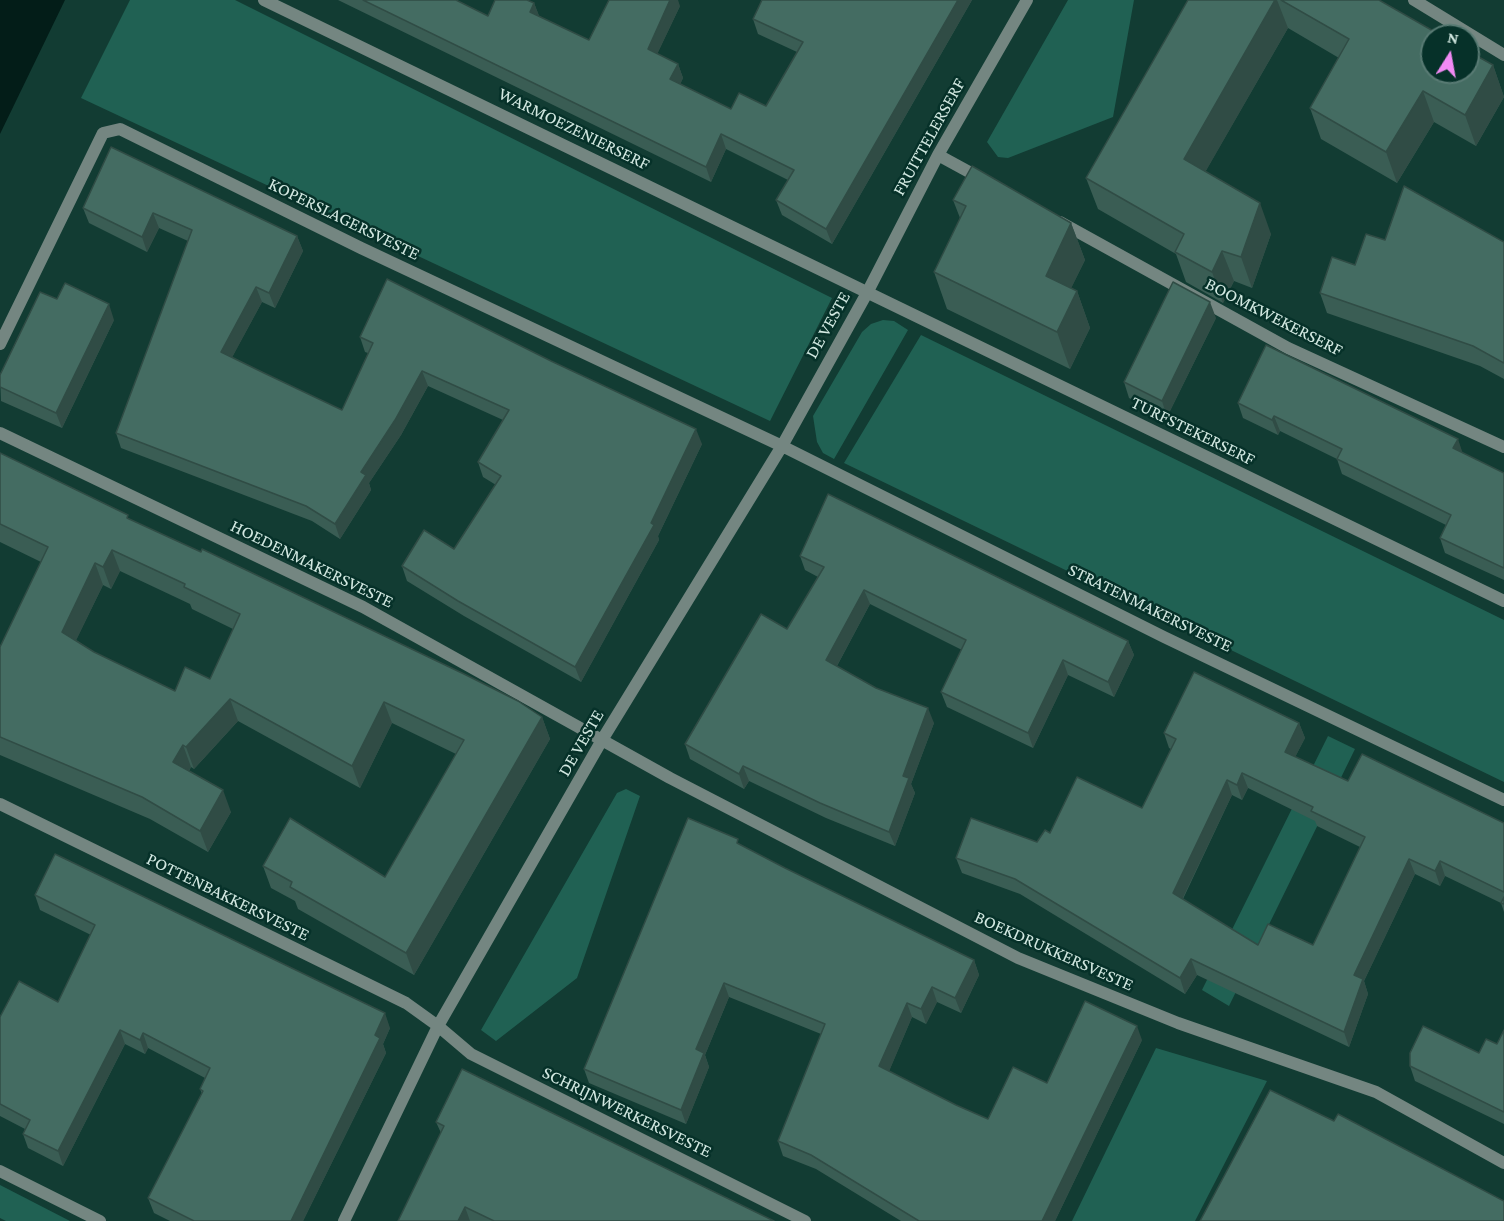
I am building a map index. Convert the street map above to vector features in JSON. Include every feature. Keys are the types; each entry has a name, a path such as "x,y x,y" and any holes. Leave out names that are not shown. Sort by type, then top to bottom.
{"street":[{"name":"WARMOEZENIERSERF","path":"264,0 417,72 867,293"},
{"name":"FRUITTELERSERF","path":"867,293 938,155 1027,0"},
{"path":"1414,0 1504,55"},
{"name":"KOPERSLAGERSVESTE","path":"0,344 103,133 120,129 361,248 782,446"},
{"path":"938,155 998,188"},
{"name":"BOOMKWEKERSERF","path":"1047,215 1288,348 1504,447"},
{"name":"DE VESTE","path":"344,1221 438,1026 602,740 782,446 867,293"},
{"name":"TURFSTEKERSERF","path":"867,293 1504,601"},
{"name":"HOEDENMAKERSVESTE","path":"0,433 363,607 602,740"},
{"name":"STRATENMAKERSVESTE","path":"782,446 1164,637 1504,800"},
{"name":"BOEKDRUKKERSVESTE","path":"602,740 670,778 1018,958 1178,1023 1283,1062 1376,1092 1504,1163"},
{"name":"POTTENBAKKERSVESTE","path":"0,804 406,1003 438,1026"},
{"name":"SCHRIJNWERKERSVESTE","path":"438,1026 471,1054 805,1221"},
{"path":"0,1171 100,1221"}],"green space":[{"path":"130,0 235,0 832,298 770,421 81,98"},
{"path":"1068,0 1134,0 1113,117 1008,158 998,157 987,142"},
{"path":"883,320 894,321 908,330 834,459 823,453 817,442 813,416 862,332 871,324"},
{"path":"921,335 1504,620 1504,782 844,463"},
{"path":"1328,736 1355,749 1229,1006 1202,990"},
{"path":"626,789 640,796 577,978 496,1041 481,1030 617,793"},
{"path":"1156,1048 1267,1081 1195,1221 1072,1221"},
{"path":"0,1185 70,1221 6,1221 0,1218"}],"water":[{"path":"0,0 65,0 0,134"}],"building":[{"path":"363,0 456,0 488,16 495,0 527,0 534,3 530,12 589,40 609,0 670,0 648,49 678,64 670,79 731,109 739,93 766,106 803,42 753,19 762,0 958,0 826,229 776,200 794,170 721,134 706,167"},
{"path":"1188,0 1275,0 1184,159 1260,203 1241,257 1222,251 1212,272 1175,252 1184,234 1086,178"},
{"path":"1281,0 1379,0 1421,24 1420,84 1480,84 1480,58 1493,65 1465,115 1423,91 1386,152 1310,108 1349,39"},
{"path":"111,147 297,236 269,293 256,287 221,352 264,373 342,410 373,343 360,337 387,279 551,361 696,429 651,523 654,525 575,667 458,601 402,566 424,530 454,549 501,476 478,462 509,410 422,371 395,420 361,472 366,475 335,524 306,506 116,433 192,230 153,213 142,237 83,208"},
{"path":"972,166 1071,223 1046,276 1077,291 1057,332 934,272 966,206 953,200"},
{"path":"1404,186 1504,242 1504,363 1473,346 1320,293 1332,257 1355,265 1366,234 1385,240"},
{"path":"1173,282 1210,302 1162,401 1124,382"},
{"path":"65,283 109,304 56,413 0,387 0,375 40,292 57,299"},
{"path":"1266,345 1458,439 1453,448 1504,473 1504,568 1440,538 1451,515 1337,459 1342,449 1274,416 1272,420 1238,403"},
{"path":"0,453 128,515 127,518 201,552 202,549 464,674 518,701 542,717 406,953 290,887 292,882 263,866 290,818 385,877 464,740 384,702 352,766 230,699 186,747 183,745 173,762 223,790 200,831 142,797 0,737 0,647 48,547 0,524","holes":["112,550 185,584 184,587 240,614 210,679 185,667 175,691 94,652 62,632 95,563 103,567"]},
{"path":"828,494 1128,641 1108,682 1063,660 1028,733 941,692 966,640 864,590 826,660 876,688 928,708 903,776 909,778 889,832 820,803 743,766 739,774 685,744 761,614 787,629 824,567 800,556"},
{"path":"1194,672 1299,723 1285,752 1348,781 1362,754 1504,823 1504,892 1440,861 1435,871 1409,859 1354,975 1363,979 1344,1032 1191,959 1180,978 1015,879 956,858 971,818 1037,842 1045,830 1050,833 1077,777 1142,808 1176,739 1164,733","holes":["1242,773 1313,807 1311,811 1365,837 1313,945 1268,924 1258,945 1173,893 1227,780 1237,785"]},
{"path":"688,818 738,839 737,843 785,868 974,960 955,998 932,987 921,1009 907,1003 879,1066 956,1105 988,1119 1013,1067 1047,1083 1085,1001 1137,1026 1042,1221 919,1221 811,1155 778,1141 825,1024 724,983 696,1049 704,1053 681,1110 584,1069"},
{"path":"55,854 385,1013 375,1035 380,1038 291,1221 194,1221 148,1198 203,1091 200,1089 210,1068 143,1033 140,1040 120,1030 58,1151 23,1134 30,1120 0,1104 0,1017 19,981 58,1002 95,925 35,895"},
{"path":"1423,1026 1479,1053 1486,1039 1497,1044 1504,1030 1504,1112 1410,1066 1410,1053"},
{"path":"462,1069 774,1221 494,1221 465,1207 458,1221 398,1221 444,1126 436,1122"},
{"path":"1270,1090 1334,1121 1338,1114 1504,1201 1504,1221 1200,1221"}]}
